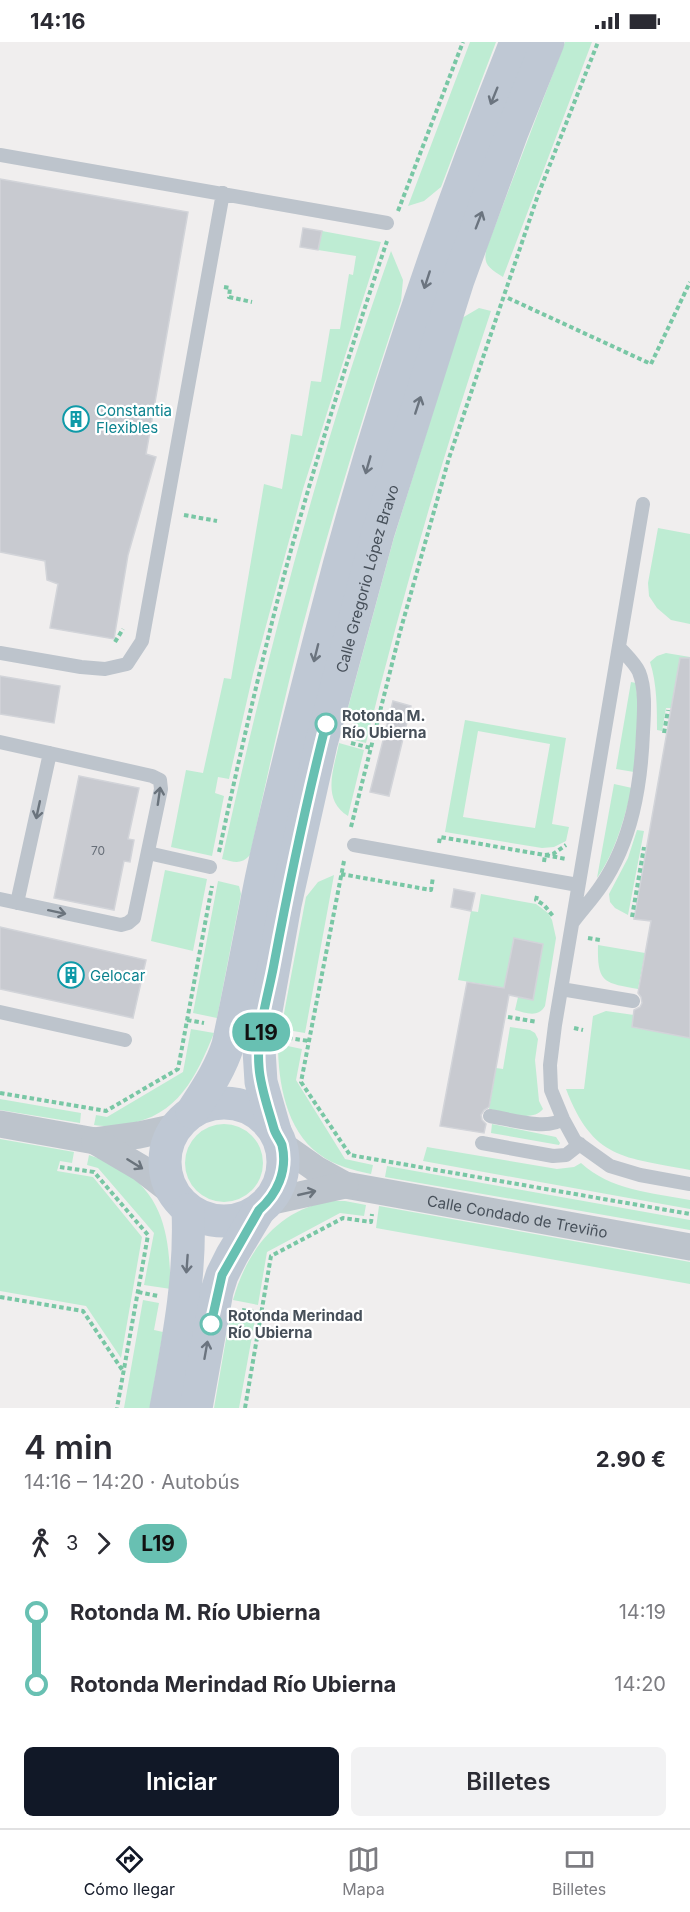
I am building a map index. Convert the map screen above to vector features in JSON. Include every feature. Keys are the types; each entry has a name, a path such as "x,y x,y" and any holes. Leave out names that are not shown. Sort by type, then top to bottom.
{"main road":[{"name":"Calle Gregorio López Bravo","path":"184,1119 214,1078 228,1045 274,824 328,607 373,448 441,237 516,42"},
{"name":"Calle Gregorio López Bravo","path":"278,1138 261,1082 259,1050 285,905 321,744 378,533 451,302 477,226 548,42"},
{"path":"196,1408 217,1291 222,1275 263,1206 277,1188 283,1164 278,1138 258,1113 236,1103 215,1103 203,1106 184,1119 170,1138 164,1160 167,1182 180,1201 199,1216 222,1222 247,1217 263,1206"},
{"path":"166,1408 185,1300 189,1237 180,1201"}],"street":[{"path":"0,1124 95,1140 139,1136 184,1119"},
{"name":"Calle Condado de Treviño","path":"278,1138 316,1169 345,1185 690,1246"},
{"path":"95,1140 141,1168 180,1201"},
{"name":"Calle Condado de Treviño","path":"263,1206 345,1185"}],"lane":[{"path":"0,154 391,224"},
{"path":"0,652 81,667 105,669 127,664 142,641 223,193"},
{"path":"643,504 561,989 550,1065 551,1090 562,1119 575,1141 610,1166 640,1175 690,1184"},
{"path":"572,924 601,886 614,864 629,823 640,781 644,722 641,682 639,671 619,647"},
{"path":"0,742 152,776 159,780 161,789 134,918 128,923 121,925 0,899"},
{"path":"17,903 50,753"},
{"path":"349,845 578,885"},
{"path":"148,853 214,868"},
{"path":"561,989 633,1001"},
{"path":"0,1012 125,1040"},
{"path":"490,1116 543,1125 557,1124 562,1119"},
{"path":"482,1143 553,1156 566,1155 580,1144"}],"path":[{"path":"0,1093 106,1112 178,1069 214,868 248,719 283,582 323,440 391,224 463,42"},
{"path":"598,42 538,195 449,458 403,621 341,874 301,1082 350,1155 690,1214"},
{"path":"508,298 651,364 690,282"},
{"path":"115,642 125,627"},
{"path":"440,837 545,855 560,850 567,844 570,837"},
{"path":"341,874 431,890"},
{"path":"508,1017 543,1023"},
{"path":"60,1167 94,1172 148,1235 117,1408"},
{"path":"245,1408 271,1256 343,1218 371,1222"},
{"path":"0,1297 83,1311 124,1371"}],"green space":[{"path":"470,42 496,42 441,187 424,201 408,206"},
{"path":"565,42 592,42 503,277 486,262 487,247"},
{"path":"322,231 381,242 303,489 253,674 229,779 218,777 215,793 224,796 212,856 171,847 186,770 203,773 224,678 231,679 264,484 282,489 291,434 302,436 311,381 321,382 330,329 340,329 349,274 353,275 356,256 318,250"},
{"path":"391,251 403,280 401,301 314,584 288,685 250,855 234,862 222,859 268,662 307,516 363,331"},
{"path":"479,308 491,311 424,526 366,743 350,739 354,722 345,719 393,541 462,318"},
{"path":"658,528 690,534 690,624 671,620 657,608 649,596 648,583"},
{"path":"666,653 690,657 690,676 677,674 671,708 666,708 662,731 657,730 657,705 650,662"},
{"path":"631,682 636,683 638,708 634,772 616,769"},
{"path":"465,720 566,738 552,824 569,827 566,841 554,847 542,848 445,832","holes":["478,731 550,744 535,828 463,817"]},
{"path":"339,743 364,750 348,816 334,801 332,792"},
{"path":"614,784 632,788 614,846 597,878"},
{"path":"637,830 644,831 628,915 615,908 610,902 609,894 628,858"},
{"path":"165,870 207,879 193,951 151,941"},
{"path":"334,875 305,1033 281,1029 306,897 318,882"},
{"path":"218,881 239,886 241,894 217,1018 193,1013"},
{"path":"481,894 536,904 548,913 552,920 556,938 545,1006 539,1012 532,1014 515,1010 518,997 509,995 510,989 458,980 471,911 478,912"},
{"path":"598,945 645,953 638,989 617,985 605,979 599,967"},
{"path":"606,1011 634,1015 632,1027 690,1038 690,1170 647,1162 613,1151 587,1130 576,1112 566,1089 584,1089 593,1016"},
{"path":"510,1027 530,1030 538,1039 535,1060 539,1101 543,1109 532,1115 525,1116 489,1109 496,1068 503,1069"},
{"path":"191,1029 214,1033 192,1079 172,1103 160,1113 145,1120 115,1126 94,1125 96,1115 107,1117 183,1072"},
{"path":"278,1044 302,1049 296,1080 345,1159 373,1165 371,1174 331,1162 308,1144 299,1132 282,1089"},
{"path":"0,1099 81,1113 80,1123 0,1110"},
{"path":"224,1124 239,1127 252,1135 260,1148 263,1163 260,1178 252,1191 239,1199 224,1202 209,1199 196,1191 188,1178 185,1163 188,1148 196,1135 209,1127"},
{"path":"492,1124 556,1137 560,1143 559,1145 491,1133"},
{"path":"0,1139 74,1152 72,1163 60,1161 57,1171 93,1177 142,1237 121,1358 86,1306 0,1291"},
{"path":"427,1147 557,1169 574,1167 581,1163 592,1172 618,1185 690,1200 690,1209 423,1161"},
{"path":"89,1155 109,1161 127,1173 140,1184 158,1210 167,1240 171,1289 144,1285 154,1233 98,1168 87,1165"},
{"path":"387,1166 690,1220 690,1230 385,1177"},
{"path":"332,1201 366,1205 364,1216 340,1213 267,1252 258,1305 233,1300 247,1265 256,1249 268,1235 296,1213 313,1205"},
{"path":"379,1206 690,1262 690,1284 376,1228"},
{"path":"143,1300 159,1303 154,1330 163,1332 150,1408 124,1408"},
{"path":"230,1316 255,1320 239,1408 214,1408"}],"building":[{"name":"Constantia Flexibles","path":"0,179 188,212 146,454 156,457 128,555 114,639 50,628 58,584 47,580 45,561 0,552"},
{"path":"303,228 322,231 318,250 300,247"},
{"path":"680,658 690,658 690,1038 632,1027 634,1010 642,1003 638,993 651,921 634,919"},
{"path":"0,676 60,686 54,723 0,714"},
{"path":"393,701 411,706 389,796 370,792"},
{"path":"79,776 139,788 128,839 134,840 130,862 124,861 114,910 54,898"},
{"path":"454,889 475,893 471,911 451,907"},
{"name":"Gelocar","path":"0,927 146,960 133,1018 0,989"},
{"path":"514,938 543,944 533,1000 509,995 489,1107 481,1115 486,1124 484,1133 440,1126 467,982 504,988"}],"bus line":[{"name":"L19","path":"211,1324 217,1291 231,1255 259,1210 268,1202 277,1188 282,1175 282,1145 275,1131 261,1082 259,1050 285,905 326,724"}],"place":[{"name":"Constantia Flexibles","path":"76,419"},
{"name":"Rotonda M. Río Ubierna","path":"326,724"},
{"name":"Gelocar","path":"71,975"},
{"name":"Rotonda Merindad Río Ubierna","path":"211,1324"}]}
